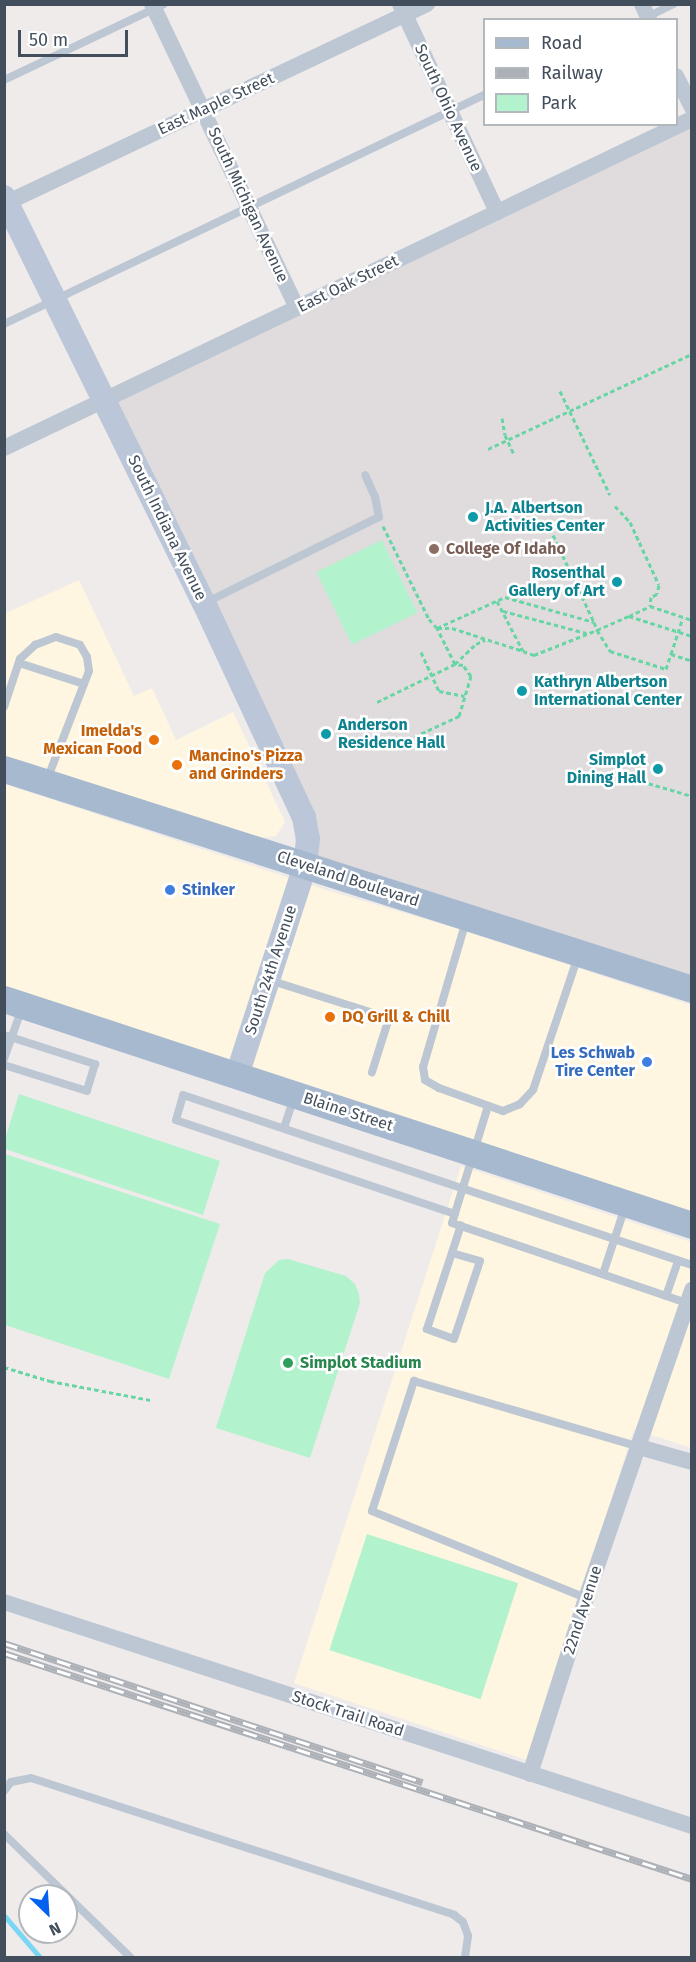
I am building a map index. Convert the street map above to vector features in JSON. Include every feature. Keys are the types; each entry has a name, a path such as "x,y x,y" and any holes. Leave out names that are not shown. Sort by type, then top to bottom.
{"main road":[{"name":"South Indiana Avenue","path":"5,201 204,603 304,817 308,839 305,866"},
{"name":"Cleveland Boulevard","path":"4,769 692,989"},
{"name":"South 24th Avenue","path":"237,1076 305,866"},
{"name":"Blaine Street","path":"14,1002 692,1225"}],"street":[{"name":"East Maple Street","path":"5,201 204,110 402,10 427,4"},
{"name":"South Michigan Avenue","path":"157,6 297,308"},
{"name":"South Ohio Avenue","path":"402,10 497,212"},
{"path":"678,80 692,108"},
{"name":"East Oak Street","path":"678,126 692,119"},
{"name":"East Oak Street","path":"4,448 677,126"},
{"name":"22nd Avenue","path":"530,1774 586,1598 689,1297"},
{"path":"639,1446 692,1462"},
{"name":"Stock Trail Road","path":"4,1602 692,1826"}],"lane":[{"path":"645,15 674,4"},
{"path":"4,80 157,6"},
{"path":"4,324 483,95"},
{"path":"204,603 379,517 375,497 365,475"},
{"path":"4,707 19,663 35,645 56,637 80,645 87,657 89,671 47,782"},
{"path":"19,663 84,684"},
{"path":"467,917 423,1067 425,1080 439,1088 503,1111 520,1104 533,1090 579,953"},
{"path":"268,979 389,1018 372,1072"},
{"path":"4,1059 14,1002"},
{"path":"4,1065 87,1091 95,1064 8,1036"},
{"path":"455,1214 176,1120 183,1095 692,1265"},
{"path":"284,1128 296,1095"},
{"path":"488,1106 452,1223 666,1296 689,1297"},
{"path":"603,1274 626,1204"},
{"path":"452,1253 480,1261 454,1339 427,1329 452,1253 461,1226"},
{"path":"666,1296 678,1261"},
{"path":"586,1598 372,1511 414,1381 639,1446"},
{"path":"4,1791 11,1782 31,1778 454,1915 463,1922 468,1936 465,1958"},
{"path":"4,1834 131,1958"}],"path":[{"path":"488,449 692,354"},
{"path":"560,391 610,495"},
{"path":"502,418 507,441 514,454"},
{"path":"615,506 630,522 659,585 657,594 651,597 650,606"},
{"path":"379,517 429,619 437,628 455,664"},
{"path":"553,535 597,630 610,651 666,669 682,618"},
{"path":"437,628 504,597 594,622"},
{"path":"497,601 523,651"},
{"path":"437,628 452,628 534,655 650,606 692,620"},
{"path":"502,610 588,634"},
{"path":"629,616 692,636"},
{"path":"377,702 455,664 476,644 486,639"},
{"path":"421,651 439,691 465,696"},
{"path":"671,654 692,661"},
{"path":"394,746 459,716 471,676 463,665 455,664"},
{"path":"634,779 691,796 692,790"},
{"path":"4,1367 50,1381 151,1400"}],"shaded area":[{"name":"College Of Idaho","path":"691,119 691,989 305,866 308,839 104,400"},
{"path":"79,580 134,696 152,688 176,740 233,712 285,822 276,836 260,838 5,756 4,614"},
{"path":"5,784 326,890 455,928 691,1005 691,1212 5,986"},
{"path":"461,1166 691,1242 691,1448 634,1429 527,1760 294,1683"}],"green space":[{"path":"382,540 418,613 352,645 316,572"},
{"path":"19,1094 220,1161 203,1215 5,1149 5,1139"},
{"path":"5,1154 220,1224 169,1379 5,1325"},
{"name":"Simplot Stadium","path":"288,1259 346,1276 355,1284 360,1303 310,1458 216,1428 265,1273 279,1260"},
{"path":"367,1534 518,1583 481,1699 329,1650"}],"waterway":[{"path":"4,1915 41,1958"}],"railway":[{"path":"4,1643 423,1782"},
{"path":"4,1653 692,1879"}],"place":[{"name":"J.A. Albertson Activities Center","path":"473,517"},
{"name":"College Of Idaho","path":"434,549"},
{"name":"Rosenthal Gallery of Art","path":"617,582"},
{"name":"Kathryn Albertson International Center","path":"522,691"},
{"name":"Anderson Residence Hall","path":"326,734"},
{"name":"Imelda's Mexican Food","path":"154,740"},
{"name":"Mancino's Pizza and Grinders","path":"177,765"},
{"name":"Simplot Dining Hall","path":"658,769"},
{"name":"Stinker","path":"170,890"},
{"name":"DQ Grill & Chill","path":"330,1017"},
{"name":"Les Schwab Tire Center","path":"647,1062"},
{"name":"Simplot Stadium","path":"288,1363"}]}
